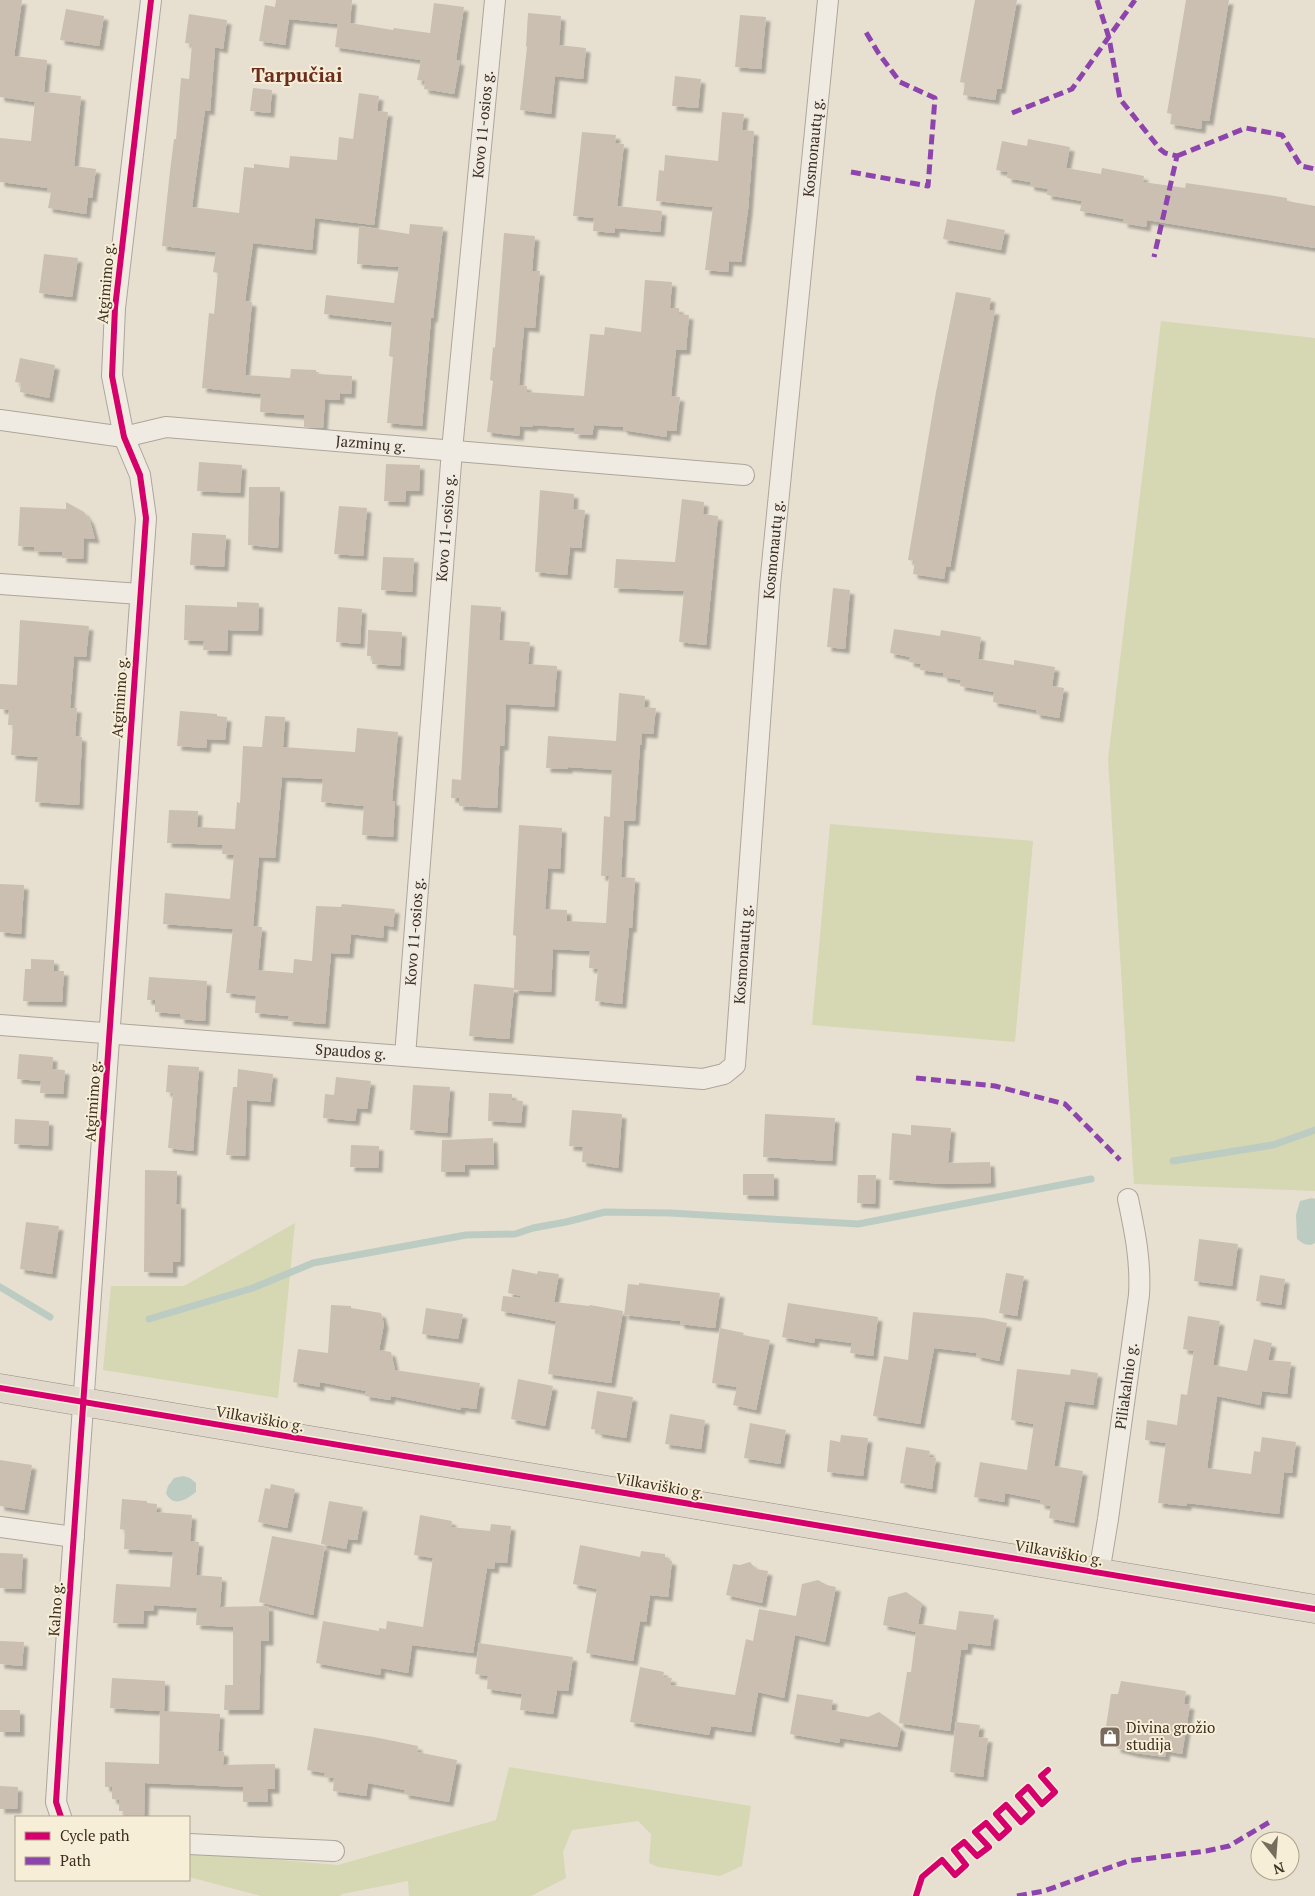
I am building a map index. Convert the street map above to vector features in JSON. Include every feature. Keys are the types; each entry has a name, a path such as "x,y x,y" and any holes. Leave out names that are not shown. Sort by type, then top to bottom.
{"highway":[{"name":"Vilkaviškio g.","path":"0,1388 1315,1609"}],"street":[{"name":"Atgimimo g.","path":"83,1402 146,518 140,475 124,437 112,376 115,308 151,0"},
{"name":"Kovo 11-osios g.","path":"404,1056 452,450 495,0"},
{"name":"Kosmonautų g.","path":"703,1079 724,1074 735,1066 770,585 828,0"},
{"name":"Jazminų g.","path":"0,420 124,437 166,426 744,475"},
{"path":"0,584 140,594"},
{"name":"Spaudos g.","path":"0,1025 703,1079"},
{"name":"Piliakalnio g.","path":"1099,1573 1139,1295 1140,1270 1137,1243 1128,1199"},
{"name":"Kalno g.","path":"61,1816 56,1802 83,1402"},
{"path":"0,1526 74,1537"},
{"path":"190,1844 334,1852"}],"green space":[{"path":"1161,321 1315,338 1315,1191 1134,1184 1108,759"},
{"path":"830,824 1033,841 1015,1042 812,1025"},
{"path":"295,1223 278,1398 103,1370 111,1286 184,1286"},
{"path":"509,1767 751,1806 742,1866 720,1876 658,1867 649,1863 651,1834 638,1821 572,1830 563,1852 566,1878 531,1896 409,1896 408,1881 342,1894 340,1896 261,1896 190,1877 190,1852 338,1865 496,1820"}],"shaded area":[{"path":"1315,1199 1315,1243 1308,1245 1303,1244 1297,1239 1296,1215 1300,1201"},
{"path":"183,1476 190,1478 196,1483 196,1492 184,1500 172,1500 166,1493 168,1486 174,1478"}],"building":[{"path":"0,0 22,0 14,56 47,60 44,92 81,96 74,166 96,169 92,198 88,197 86,214 48,208 51,192 47,192 48,188 0,182 0,138 31,141 35,102 0,97"},
{"path":"276,0 352,0 350,23 393,30 394,28 430,33 434,3 464,7 456,60 460,61 454,94 424,89 425,81 417,80 421,60 335,47 338,24 289,19 285,45 259,41 265,5 275,7"},
{"path":"975,0 1017,0 1001,89 997,89 995,100 963,95 965,83 960,82"},
{"path":"1186,0 1229,0 1209,121 1202,120 1201,129 1170,124 1172,114 1167,113"},
{"path":"66,9 104,16 99,46 60,40"},
{"path":"528,13 561,16 559,45 586,48 583,79 555,76 551,114 520,110 527,47"},
{"path":"189,14 227,20 223,49 215,47 210,111 205,110 192,207 239,213 244,167 254,168 254,164 289,168 290,156 337,160 339,137 353,139 359,93 379,96 377,111 388,112 374,225 315,218 312,250 253,243 245,301 252,302 245,375 290,378 291,369 316,370 316,372 319,372 318,374 352,376 351,394 340,393 340,400 325,399 323,428 304,427 304,415 260,412 261,394 202,388 209,313 214,314 218,273 213,272 216,252 162,246 174,139 176,139 181,78 189,79 192,44 185,43"},
{"path":"740,15 766,17 761,69 735,67"},
{"path":"675,76 701,79 698,108 672,106"},
{"path":"253,88 272,90 270,113 250,111"},
{"path":"722,112 744,114 742,130 754,131 748,210 741,262 729,261 728,272 705,270 713,207 656,201 659,170 664,171 665,155 718,161"},
{"path":"582,132 616,135 615,143 624,144 617,206 662,211 660,232 615,228 615,233 593,231 594,218 573,216"},
{"path":"1028,139 1070,147 1066,168 1101,174 1102,168 1144,176 1143,182 1185,188 1186,183 1287,198 1287,201 1315,206 1315,248 1147,220 1146,227 1123,223 1124,219 1080,211 1082,201 1047,195 1048,189 1030,186 1030,182 1007,178 1008,172 996,170 1002,141 1027,146"},
{"path":"947,219 1005,230 1001,250 943,239"},
{"path":"410,224 443,227 433,318 431,318 422,426 387,423 393,357 389,356 392,322 324,314 326,295 394,303 399,267 357,264 359,226 409,234"},
{"path":"504,233 535,236 532,271 540,271 535,328 524,327 519,385 527,386 527,392 584,396 590,334 604,335 605,327 641,332 645,280 672,282 670,308 679,308 679,314 689,315 686,350 676,350 671,396 680,397 676,431 667,430 666,437 623,430 623,427 594,425 592,435 574,434 575,428 533,425 533,427 520,426 519,436 487,432 493,381 490,380 493,347 495,348"},
{"path":"44,254 78,258 72,297 39,293"},
{"path":"956,292 991,298 989,310 995,310 950,567 946,566 944,579 913,574 915,561 908,560 936,392"},
{"path":"20,358 55,365 49,398 20,392 21,383 15,382"},
{"path":"199,462 242,465 240,493 197,491"},
{"path":"386,464 420,465 419,491 406,491 405,502 384,501"},
{"path":"249,487 280,487 278,548 248,545"},
{"path":"540,490 574,494 573,509 585,510 581,548 570,547 567,575 535,572"},
{"path":"682,499 704,502 703,514 718,516 706,645 679,642 684,591 614,588 616,559 675,562"},
{"path":"66,502 84,512 90,521 95,539 84,538 83,559 62,558 62,552 34,551 34,547 18,546 20,507 66,509"},
{"path":"339,506 367,508 363,556 334,554"},
{"path":"192,533 226,535 224,567 190,565"},
{"path":"383,557 414,558 412,592 381,590"},
{"path":"833,588 850,590 845,649 827,647"},
{"path":"237,602 259,603 258,631 228,630 227,651 203,650 204,641 184,640 185,605 237,607"},
{"path":"471,605 501,607 499,640 530,642 528,664 557,666 554,707 506,704 504,746 500,746 497,808 459,806 459,798 451,798 452,779 461,780"},
{"path":"338,607 362,609 360,644 336,642"},
{"path":"20,620 89,626 86,657 74,656 70,708 77,708 75,736 82,737 79,805 35,802 38,757 11,755 13,725 8,725 9,710 0,709 0,684 17,685"},
{"path":"894,629 940,636 941,630 981,637 978,659 1014,665 1014,660 1055,667 1052,686 1064,688 1059,718 1036,714 1036,710 993,702 994,692 960,686 961,680 943,677 943,673 920,670 921,664 909,662 910,657 890,653"},
{"path":"368,630 402,632 400,666 372,664 373,656 367,656"},
{"path":"619,693 645,696 644,707 656,708 653,734 642,733 635,821 624,821 621,877 635,878 632,928 629,928 622,1004 595,1001 598,969 589,968 590,951 553,949 551,992 514,990 516,936 513,935 519,825 562,828 560,869 548,868 545,909 567,910 567,921 606,923 609,876 601,876 604,816 610,817 612,770 568,767 568,769 546,768 548,736 616,741"},
{"path":"180,711 217,714 217,716 227,717 225,740 207,739 206,748 177,746"},
{"path":"265,716 285,717 283,747 355,752 357,728 398,732 392,801 395,801 393,837 362,835 364,806 321,802 323,779 282,777 275,858 259,857 253,926 262,927 258,970 293,973 294,959 312,961 316,906 341,907 342,904 395,909 393,927 384,925 383,938 351,934 349,954 331,953 325,1024 288,1021 289,1016 255,1013 256,996 226,993 233,929 163,924 165,893 230,899 234,855 222,854 223,845 167,843 169,810 198,811 197,827 235,829 237,802 240,803 243,746 262,747"},
{"path":"0,884 24,885 21,934 0,932"},
{"path":"31,959 54,960 54,971 64,971 62,1002 23,1001 25,969 31,969"},
{"path":"149,977 207,981 205,1021 180,1019 180,1014 155,1012 155,1000 147,1000"},
{"path":"474,984 514,988 509,1039 469,1036"},
{"path":"19,1054 53,1057 52,1069 65,1070 63,1094 40,1093 41,1081 17,1079"},
{"path":"168,1065 199,1067 193,1151 168,1148 173,1093 166,1092"},
{"path":"238,1069 273,1074 270,1102 247,1100 245,1156 226,1155 233,1087 237,1087"},
{"path":"336,1077 371,1081 367,1109 357,1108 355,1121 323,1118 325,1094 334,1095"},
{"path":"413,1085 450,1087 447,1133 410,1130"},
{"path":"489,1093 512,1094 512,1100 523,1101 521,1123 488,1121"},
{"path":"572,1110 622,1114 618,1168 582,1162 583,1147 569,1146"},
{"path":"765,1114 835,1118 832,1161 763,1157"},
{"path":"15,1119 49,1121 48,1146 14,1144"},
{"path":"911,1125 951,1128 948,1163 990,1162 991,1183 943,1184 889,1180 892,1133 911,1135"},
{"path":"493,1138 494,1165 465,1165 465,1172 441,1172 442,1140"},
{"path":"351,1145 379,1146 378,1168 350,1167"},
{"path":"145,1170 177,1171 176,1204 181,1204 180,1262 173,1262 173,1273 144,1272"},
{"path":"743,1174 774,1174 774,1196 743,1195"},
{"path":"858,1175 876,1175 875,1204 857,1203"},
{"path":"26,1222 59,1226 52,1274 20,1269"},
{"path":"1199,1239 1238,1244 1232,1286 1194,1281"},
{"path":"512,1269 537,1274 538,1271 559,1274 554,1302 590,1305 623,1311 611,1383 548,1374 556,1321 501,1311 503,1296 520,1298 521,1296 508,1293"},
{"path":"1006,1273 1024,1276 1017,1316 999,1313"},
{"path":"1260,1275 1285,1279 1281,1305 1256,1301"},
{"path":"639,1283 720,1293 715,1328 680,1324 680,1321 624,1315 628,1284 639,1285"},
{"path":"788,1303 878,1317 873,1356 850,1353 852,1343 815,1338 814,1343 782,1337"},
{"path":"331,1305 351,1306 351,1308 381,1313 384,1324 379,1350 391,1352 395,1370 480,1383 476,1409 461,1407 461,1410 391,1396 390,1400 365,1396 366,1391 320,1382 320,1387 293,1382 298,1349 328,1353"},
{"path":"426,1308 463,1314 458,1339 422,1334"},
{"path":"913,1312 984,1318 1007,1323 999,1361 976,1356 977,1353 934,1348 920,1424 873,1416 884,1356 908,1360"},
{"path":"1188,1316 1220,1321 1213,1365 1247,1371 1254,1339 1272,1343 1268,1360 1291,1362 1287,1394 1262,1391 1260,1405 1217,1396 1207,1468 1251,1474 1254,1451 1260,1452 1262,1437 1296,1442 1292,1473 1284,1472 1279,1514 1187,1503 1187,1506 1158,1503 1166,1443 1145,1440 1147,1420 1177,1425 1181,1394 1187,1395 1194,1351 1183,1349"},
{"path":"720,1328 770,1340 756,1410 733,1405 737,1387 712,1383"},
{"path":"1017,1369 1070,1375 1071,1369 1098,1373 1093,1405 1065,1401 1054,1466 1083,1471 1074,1523 1049,1518 1051,1506 1040,1504 1041,1500 1005,1493 1004,1502 974,1497 980,1462 1027,1470 1034,1424 1011,1420"},
{"path":"518,1379 553,1386 545,1426 511,1419"},
{"path":"597,1391 633,1397 626,1438 597,1433 598,1430 591,1429"},
{"path":"670,1414 705,1420 701,1449 665,1444"},
{"path":"750,1423 786,1430 780,1464 744,1458"},
{"path":"841,1435 868,1438 863,1476 827,1472 830,1440 840,1442"},
{"path":"906,1447 930,1451 929,1457 936,1458 932,1489 900,1483"},
{"path":"0,1460 32,1465 24,1510 0,1506"},
{"path":"271,1484 295,1489 287,1528 258,1522 265,1488 270,1489"},
{"path":"122,1499 147,1501 147,1503 157,1504 156,1512 192,1515 190,1541 199,1542 196,1575 222,1577 220,1607 269,1606 269,1641 261,1641 259,1710 224,1710 225,1685 233,1685 233,1627 196,1625 197,1608 154,1605 153,1611 144,1611 143,1624 113,1623 116,1584 170,1587 173,1552 124,1549 125,1530 120,1529"},
{"path":"329,1501 363,1507 357,1540 348,1539 346,1549 321,1544"},
{"path":"420,1515 452,1521 451,1527 490,1531 491,1524 511,1526 507,1563 495,1562 494,1569 487,1568 473,1653 412,1645 408,1673 381,1668 380,1675 316,1663 323,1621 379,1631 379,1628 386,1629 387,1621 423,1627 433,1558 414,1555"},
{"path":"272,1536 325,1546 313,1615 259,1602"},
{"path":"580,1545 640,1557 641,1551 665,1554 665,1559 672,1561 668,1597 650,1595 646,1622 640,1621 633,1661 586,1653 597,1589 573,1584"},
{"path":"0,1553 23,1554 21,1589 0,1588"},
{"path":"750,1562 756,1569 768,1571 762,1603 726,1595 733,1564 740,1565"},
{"path":"818,1580 836,1587 825,1642 795,1635 784,1698 758,1692 751,1732 711,1726 709,1735 630,1722 640,1667 664,1672 663,1677 672,1678 670,1685 735,1695 746,1639 753,1641 759,1609 796,1616 802,1584"},
{"path":"906,1592 922,1603 918,1624 956,1630 959,1611 994,1615 990,1646 968,1643 967,1650 961,1650 950,1731 899,1723 907,1672 911,1672 916,1632 883,1625 888,1597"},
{"path":"0,1641 24,1642 22,1666 0,1664"},
{"path":"479,1643 573,1657 568,1691 557,1690 553,1714 520,1710 522,1694 487,1689 488,1676 475,1674"},
{"path":"112,1678 165,1681 164,1711 220,1714 218,1751 224,1752 223,1765 275,1764 275,1789 267,1789 268,1802 243,1802 243,1787 145,1783 144,1816 124,1816 124,1811 119,1811 119,1800 112,1799 112,1787 105,1787 105,1762 159,1764 160,1711 110,1708"},
{"path":"1121,1681 1186,1691 1184,1704 1190,1705 1182,1754 1166,1751 1165,1757 1135,1753 1116,1748 1117,1742 1104,1740 1111,1694 1118,1694"},
{"path":"797,1694 833,1700 831,1710 868,1717 879,1712 901,1728 897,1747 840,1738 839,1743 790,1734"},
{"path":"0,1710 20,1710 20,1732 0,1732"},
{"path":"956,1722 980,1725 978,1737 988,1738 983,1777 950,1772"},
{"path":"314,1728 418,1746 417,1752 457,1760 449,1802 404,1794 405,1790 368,1783 366,1796 333,1791 334,1778 324,1777 325,1773 307,1770"},
{"path":"0,1786 18,1787 17,1809 0,1809"}],"waterway":[{"path":"1173,1161 1273,1145 1315,1130"},
{"path":"149,1319 253,1288 313,1263 466,1235 515,1234 533,1228 605,1212 670,1213 858,1224 1091,1179"},
{"path":"0,1287 50,1317"}],"marked path":[{"path":"1097,0 1109,38 1120,99 1160,149 1165,153 1177,156 1154,257"},
{"path":"1012,113 1072,89 1135,0"},
{"path":"851,172 928,186 935,98 900,82 879,54 864,29"},
{"path":"1177,156 1246,128 1282,135 1301,166 1315,169"},
{"path":"916,1078 995,1086 1065,1104 1120,1160"},
{"path":"1017,1896 1044,1891 1128,1861 1206,1851 1229,1846 1273,1820"}],"cycle path":[{"path":"61,1816 56,1802 66,1646 146,518 140,475 124,437 112,376 115,308 151,0"},
{"path":"0,1388 1315,1609"},
{"path":"916,1896 922,1877 942,1860 955,1875 966,1865 954,1850 964,1842 977,1856 989,1847 975,1832 986,1823 999,1838 1009,1829 996,1814 1006,1805 1021,1822 1032,1812 1018,1796 1028,1787 1042,1804 1055,1792 1041,1776 1048,1770"}],"place":[{"name":"Divina grožio studija","path":"1110,1737"}],"district":[{"name":"Tarpučiai","path":"297,75"}]}
